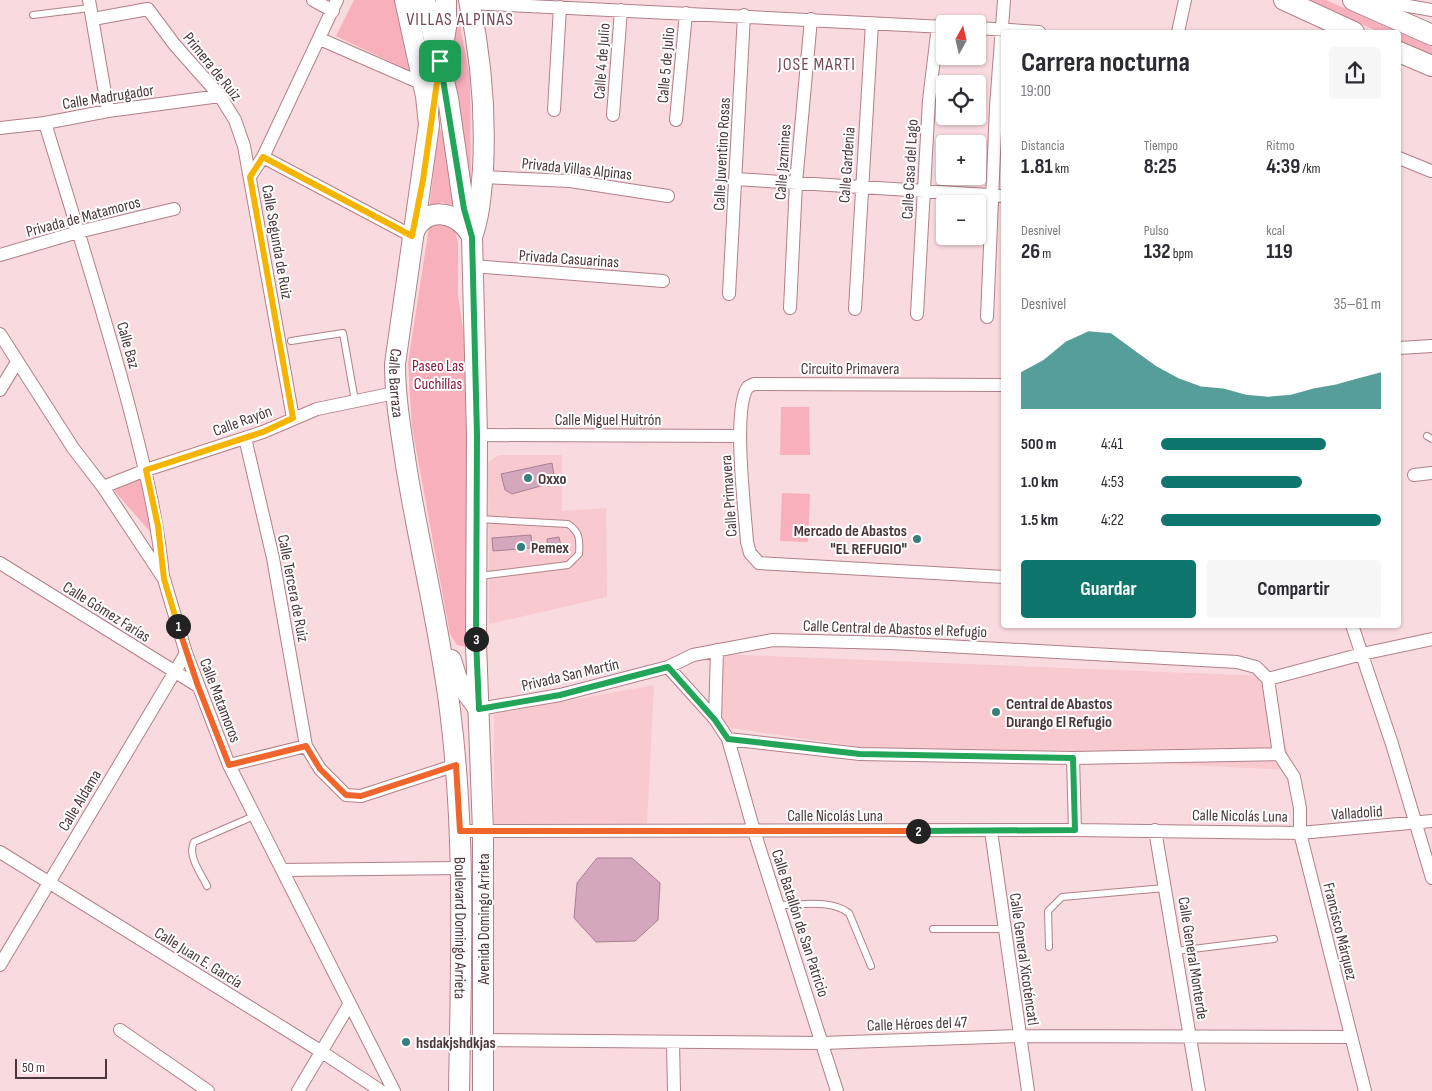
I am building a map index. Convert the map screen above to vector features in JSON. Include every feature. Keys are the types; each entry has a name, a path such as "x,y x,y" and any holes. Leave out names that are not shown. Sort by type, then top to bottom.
{"main road":[{"name":"Calle Barraza","path":"405,0 423,84 429,125 423,180 412,236 395,364 395,393 415,520 445,650 456,765"},
{"path":"425,0 440,61 466,216 472,237"},
{"path":"429,125 446,27 446,0"},
{"path":"1284,0 1350,30"},
{"path":"469,2 479,51 483,94 481,207 472,237"},
{"path":"1366,2 1432,35"},
{"path":"1401,53 1432,66"},
{"path":"412,236 416,227 423,220 442,214 452,215 459,220 472,237"},
{"name":"Avenida Domingo Arrieta","path":"472,237 477,435 474,519 476,644 483,831 483,1091"},
{"path":"445,650 464,654 470,652 476,644"},
{"path":"445,650 458,679 479,709"},
{"name":"Boulevard Domingo Arrieta","path":"456,765 460,831 461,975 459,1091"}],"street":[{"path":"313,0 335,5"},
{"path":"987,318 998,196 1000,30 1004,0"},
{"path":"1178,30 1185,0"},
{"path":"469,2 936,26"},
{"path":"1366,2 1432,10"},
{"path":"108,111 90,9 148,4"},
{"name":"Primera de Ruiz","path":"148,4 174,44 220,96 235,120 244,146 250,177"},
{"name":"Calle Segunda de Ruiz","path":"293,418 250,177 263,157 335,5"},
{"path":"554,110 560,7"},
{"name":"Calle 4 de Julio","path":"613,115 621,10"},
{"name":"Calle 5 de Julio","path":"676,120 686,14"},
{"name":"Calle Juventino Rosas","path":"729,294 744,15"},
{"name":"Calle Jazmines","path":"790,308 796,183 811,19"},
{"name":"Calle Gardenia","path":"856,309 860,188 872,23"},
{"path":"986,29 1000,30"},
{"path":"320,39 423,84"},
{"name":"Calle Casa del Lago","path":"917,314 929,100 936,60"},
{"name":"Calle Madrugador","path":"0,128 45,123 108,111 220,96"},
{"name":"Calle Baz","path":"45,123 114,350 146,470 158,526 164,579"},
{"path":"263,157 412,236"},
{"path":"1401,159 1431,171"},
{"name":"Privada Villas Alpinas","path":"482,177 570,181 668,196"},
{"path":"735,180 998,196"},
{"name":"Privada de Matamoros","path":"0,255 78,232 174,210"},
{"name":"Privada Casuarinas","path":"473,266 663,281"},
{"name":"Calle Matamoros","path":"0,334 73,448 103,487 164,579 186,653 229,765 394,1091"},
{"path":"1401,348 1432,346"},
{"path":"0,390 17,362"},
{"name":"Circuito Primavera","path":"740,436 742,398 748,387 754,384 1001,385"},
{"name":"Calle Rayón","path":"103,487 146,470 245,438 317,409 395,393"},
{"name":"Calle Miguel Huitrón","path":"477,435 740,436"},
{"name":"Calle Primavera","path":"740,436 747,542 750,553 760,563 1001,577"},
{"name":"Calle Tercera de Ruiz","path":"245,438 273,558 306,746"},
{"path":"1414,475 1432,473"},
{"name":"Calle Gómez Farías","path":"0,563 198,686"},
{"path":"1353,628 1432,878"},
{"path":"728,739 860,754 1073,758 1279,754 1268,679 1362,654 1432,639"},
{"name":"Calle Central de Abastos el Refugio","path":"668,667 693,655 773,640 892,643 1237,662 1256,667 1268,679"},
{"path":"715,720 717,650"},
{"name":"Calle Aldama","path":"0,965 186,653"},
{"name":"Privada San Martín","path":"479,709 560,695 668,667"},
{"name":"Calle Batallón de San Patricio","path":"668,667 715,720 728,739 754,831 837,1091"},
{"path":"229,765 306,746 320,769 346,795 361,796 456,765"},
{"name":"Francisco Márquez","path":"1279,754 1294,777 1300,808 1300,833 1365,1091"},
{"path":"1073,758 1075,830"},
{"name":"Valladolid","path":"1300,833 1432,822"},
{"name":"Calle Nicolás Luna","path":"460,831 1155,830 1300,833"},
{"name":"Calle General Monterde","path":"1155,830 1199,1091"},
{"name":"Calle General Xicoténcatl","path":"991,831 1028,1091"},
{"name":"Calle Juan E. García","path":"0,852 48,884 322,1052 381,1091"},
{"path":"282,870 460,868"},
{"path":"298,1091 349,1005"},
{"path":"120,1030 208,1091"},
{"name":"Calle Héroes del 47","path":"484,1040 822,1043 1019,1036 1190,1035 1351,1037"},
{"path":"673,1042 674,1091"}],"lane":[{"path":"33,15 90,9"},
{"path":"291,342 343,333 355,402"},
{"path":"474,519 568,524 575,528 580,537 579,554 568,565 475,576"},
{"path":"207,886 192,856 191,847 194,842 254,816"},
{"path":"1049,947 1048,911 1062,897 1166,888"},
{"path":"779,905 828,905 844,908 849,913 871,966"},
{"path":"933,929 1005,929"},
{"path":"1176,951 1274,939"}],"shaded area":[{"path":"499,455 562,455 562,511 606,508 607,597 489,624 488,462"},
{"name":"Central de Abastos Durango El Refugio","path":"721,654 1265,676 1293,770 889,751 725,727 716,717"},
{"path":"654,685 647,825 494,826 494,714"}],"green space":[{"path":"354,0 395,0 416,74 336,36"},
{"path":"455,0 470,77 471,199 454,82 448,18"},
{"path":"1307,0 1326,0 1394,30 1374,30"},
{"path":"1401,33 1432,47 1432,56 1401,42"},
{"path":"439,126 448,146 458,208 442,202 429,210"},
{"name":"Paseo Las Cuchillas","path":"440,221 454,227 458,243 458,295 465,342 469,634 466,647 457,645 450,634 412,427 408,363 429,227"},
{"path":"781,407 809,407 810,455 780,455"},
{"path":"145,478 160,543 111,487"},
{"path":"782,493 810,494 808,542 780,541"}],"building":[{"name":"Oxxo","path":"552,463 555,482 512,494 505,490 501,474"},
{"path":"531,535 532,548 493,551 492,538"},
{"path":"559,537 562,550 549,553 547,539"},
{"path":"597,858 632,858 660,883 658,920 635,941 596,942 574,918 577,883"}],"place":[{"name":"Oxxo","path":"528,478"},
{"name":"Mercado de Abastos \"EL REFUGIO\"","path":"917,539"},
{"name":"Pemex","path":"521,547"},
{"name":"Central de Abastos Durango El Refugio","path":"996,712"},
{"name":"hsdakjshdkjas","path":"406,1042"}],"district":[{"name":"VILLAS ALPINAS","path":"460,19"},
{"name":"JOSE MARTI","path":"817,64"}],"route":[{"path":"440,61 448,98 464,209 472,237 477,435 474,519 479,709 560,695 668,667 715,720 728,739 860,754 1073,758 1075,830 460,831 456,765 361,796 352,796 346,795 320,769 306,746 229,765 186,653 164,579 158,526 146,470 263,432 293,418 250,177 263,157 412,236 423,180 429,125 440,61"}]}
